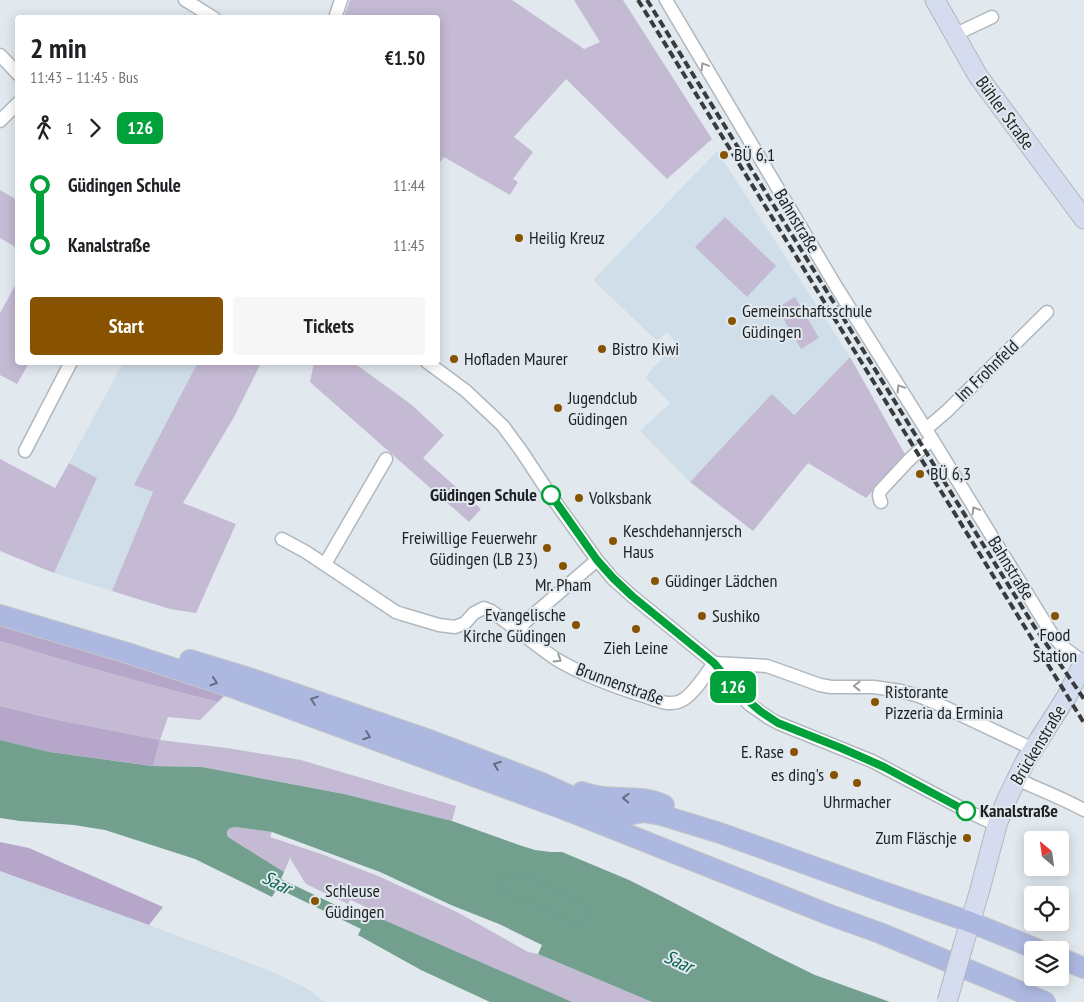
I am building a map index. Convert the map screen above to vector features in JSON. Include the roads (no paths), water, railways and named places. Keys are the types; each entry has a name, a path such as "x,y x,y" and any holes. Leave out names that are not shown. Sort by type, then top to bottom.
{"main road":[{"name":"Bühler Straße","path":"935,0 978,76 1084,219"},
{"path":"0,606 246,677 423,738 542,783 617,817 833,908 880,933"},
{"path":"0,615 124,652 234,688 566,810 830,916 880,933 1045,1002"},
{"name":"Brückenstraße","path":"947,1002 997,825 1006,801 1016,779 1067,696 1084,662"},
{"path":"542,783 563,786 601,798 651,800 673,808 720,832"},
{"path":"566,810 608,819 643,812 661,815 720,832 970,922 1024,944"},
{"path":"1069,962 1084,968"}],"street":[{"path":"185,0 209,15"},
{"path":"336,15 341,0"},
{"name":"Bahnstraße","path":"666,0 836,288 1056,640 1084,662"},
{"path":"954,35 992,17"},
{"path":"0,55 15,71"},
{"path":"0,121 15,106"},
{"name":"Im Frohnfeld","path":"929,434 947,411 1047,312"},
{"path":"25,451 69,365"},
{"path":"431,365 466,391 503,426 597,560 613,578 632,596 714,663 749,704 778,723 872,761 997,825"},
{"path":"882,502 879,495 880,491 909,460 929,434"},
{"path":"282,539 325,564 386,459"},
{"path":"518,631 525,622 597,560"},
{"name":"Brunnenstraße","path":"325,564 396,612 439,625 455,626 465,624 474,613 484,608 491,610 556,658 574,668 619,688 669,703 679,702 688,696 714,663"},
{"path":"714,663 767,666 820,685 831,687 874,687 901,691 938,704 1033,749"},
{"path":"1016,779 1064,799 1084,810"}],"water":[{"name":"Saar","path":"0,740 50,752 152,766 202,767 344,794 452,821 535,850 562,852 629,880 815,975 890,1002 652,1002 538,954 542,945 380,872 272,832 235,827 228,830 228,837 284,872 281,879 365,919 368,913 572,1002 490,1002 421,970 358,935 361,929 277,888 272,897 195,859 105,830 0,818"}],"waterway":[{"path":"509,883 537,893 576,912"}],"railway":[{"path":"638,0 1084,723"},
{"path":"647,0 1034,626 1084,699"}],"place":[{"name":"BÜ 6,1","path":"724,155"},
{"name":"Heilig Kreuz","path":"519,238"},
{"name":"Gemeinschaftsschule Güdingen","path":"732,321"},
{"name":"Bistro Kiwi","path":"602,349"},
{"name":"Hofladen Maurer","path":"454,359"},
{"name":"Jugendclub Güdingen","path":"558,408"},
{"name":"BÜ 6,3","path":"920,474"},
{"name":"Güdingen Schule","path":"551,495"},
{"name":"Volksbank","path":"579,498"},
{"name":"Keschdehannjersch Haus","path":"613,541"},
{"name":"Freiwillige Feuerwehr Güdingen (LB 23)","path":"547,548"},
{"name":"Mr. Pham","path":"563,566"},
{"name":"Güdinger Lädchen","path":"655,581"},
{"name":"Sushiko","path":"702,616"},
{"name":"Food Station","path":"1055,616"},
{"name":"Evangelische Kirche Güdingen","path":"576,625"},
{"name":"Zieh Leine","path":"636,629"},
{"name":"Ristorante Pizzeria da Erminia","path":"875,702"},
{"name":"E. Rase","path":"794,752"},
{"name":"es ding's","path":"834,775"},
{"name":"Uhrmacher","path":"857,783"},
{"name":"Kanalstraße","path":"966,811"},
{"name":"Zum Fläschje","path":"967,838"},
{"name":"Schleuse Güdingen","path":"315,901"}]}
